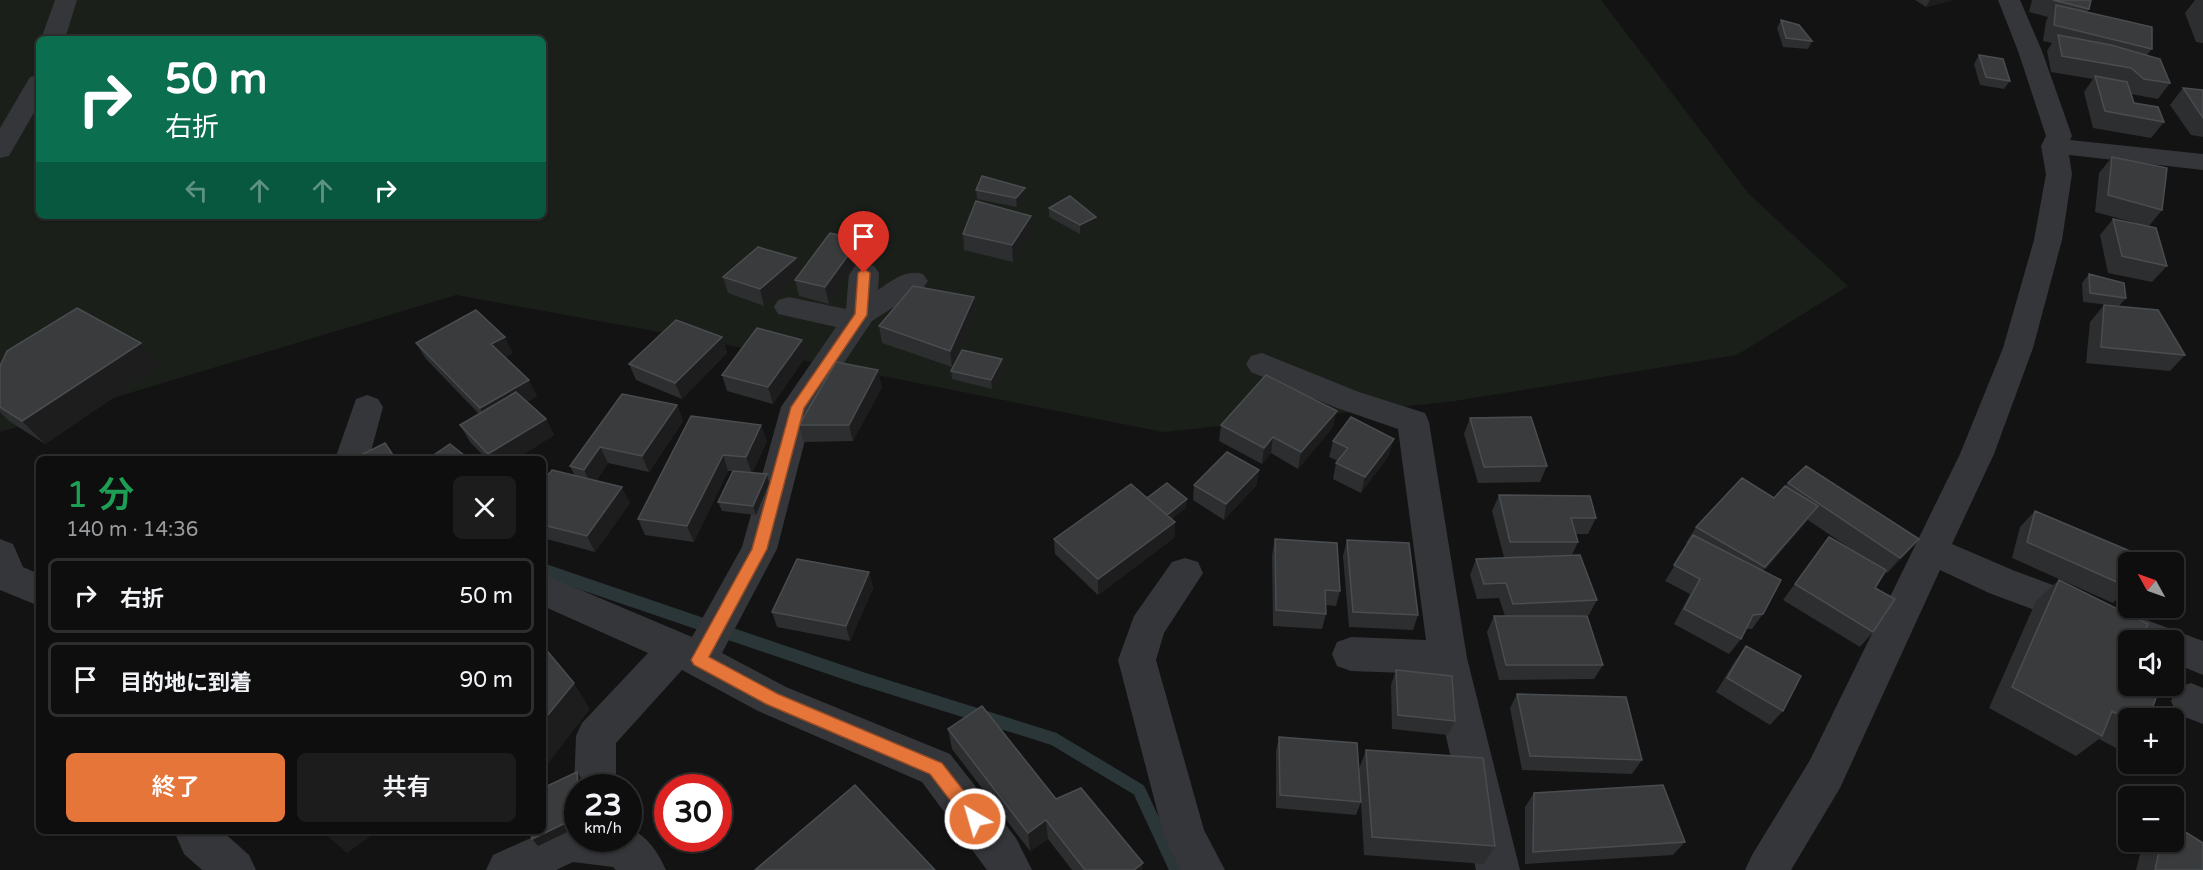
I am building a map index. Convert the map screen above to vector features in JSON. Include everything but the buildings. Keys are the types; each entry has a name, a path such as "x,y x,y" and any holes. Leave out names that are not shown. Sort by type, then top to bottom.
{"street":[{"path":"54,36 66,0"},
{"path":"1767,870 1825,774 1977,454 2018,348 2048,240 2059,174 2054,146 2058,136 2030,51 2009,0"},
{"path":"0,150 36,87"},
{"path":"2054,146 2203,162"},
{"path":"858,318 864,273"},
{"path":"595,774 596,736 703,640 759,549 797,407 858,318 912,281"},
{"path":"789,307 858,318"},
{"path":"1262,364 1348,400 1413,422 1448,658 1498,870"},
{"path":"353,456 367,407"},
{"path":"1931,550 2002,582 2134,630"},
{"path":"0,554 9,577 36,590"},
{"path":"1185,573 1147,627 1137,660 1185,837 1203,870"},
{"path":"546,590 703,640 772,699 936,768 1001,854 1010,870"},
{"path":"2184,650 2203,658"},
{"path":"1351,654 1448,658"},
{"path":"196,834 199,839 234,870"},
{"path":"508,870 564,844"},
{"path":"628,852 644,870"}],"shaded area":[{"path":"0,0 1601,0 1749,194 1848,286 1737,355 1455,401 1163,432 682,336 456,295 0,432"}],"waterway":[{"path":"546,571 860,678 1054,739 1139,790 1176,870"}],"route":[{"path":"864,273 861,315 797,407 759,549 699,660 772,699 936,768 975,819"}]}
